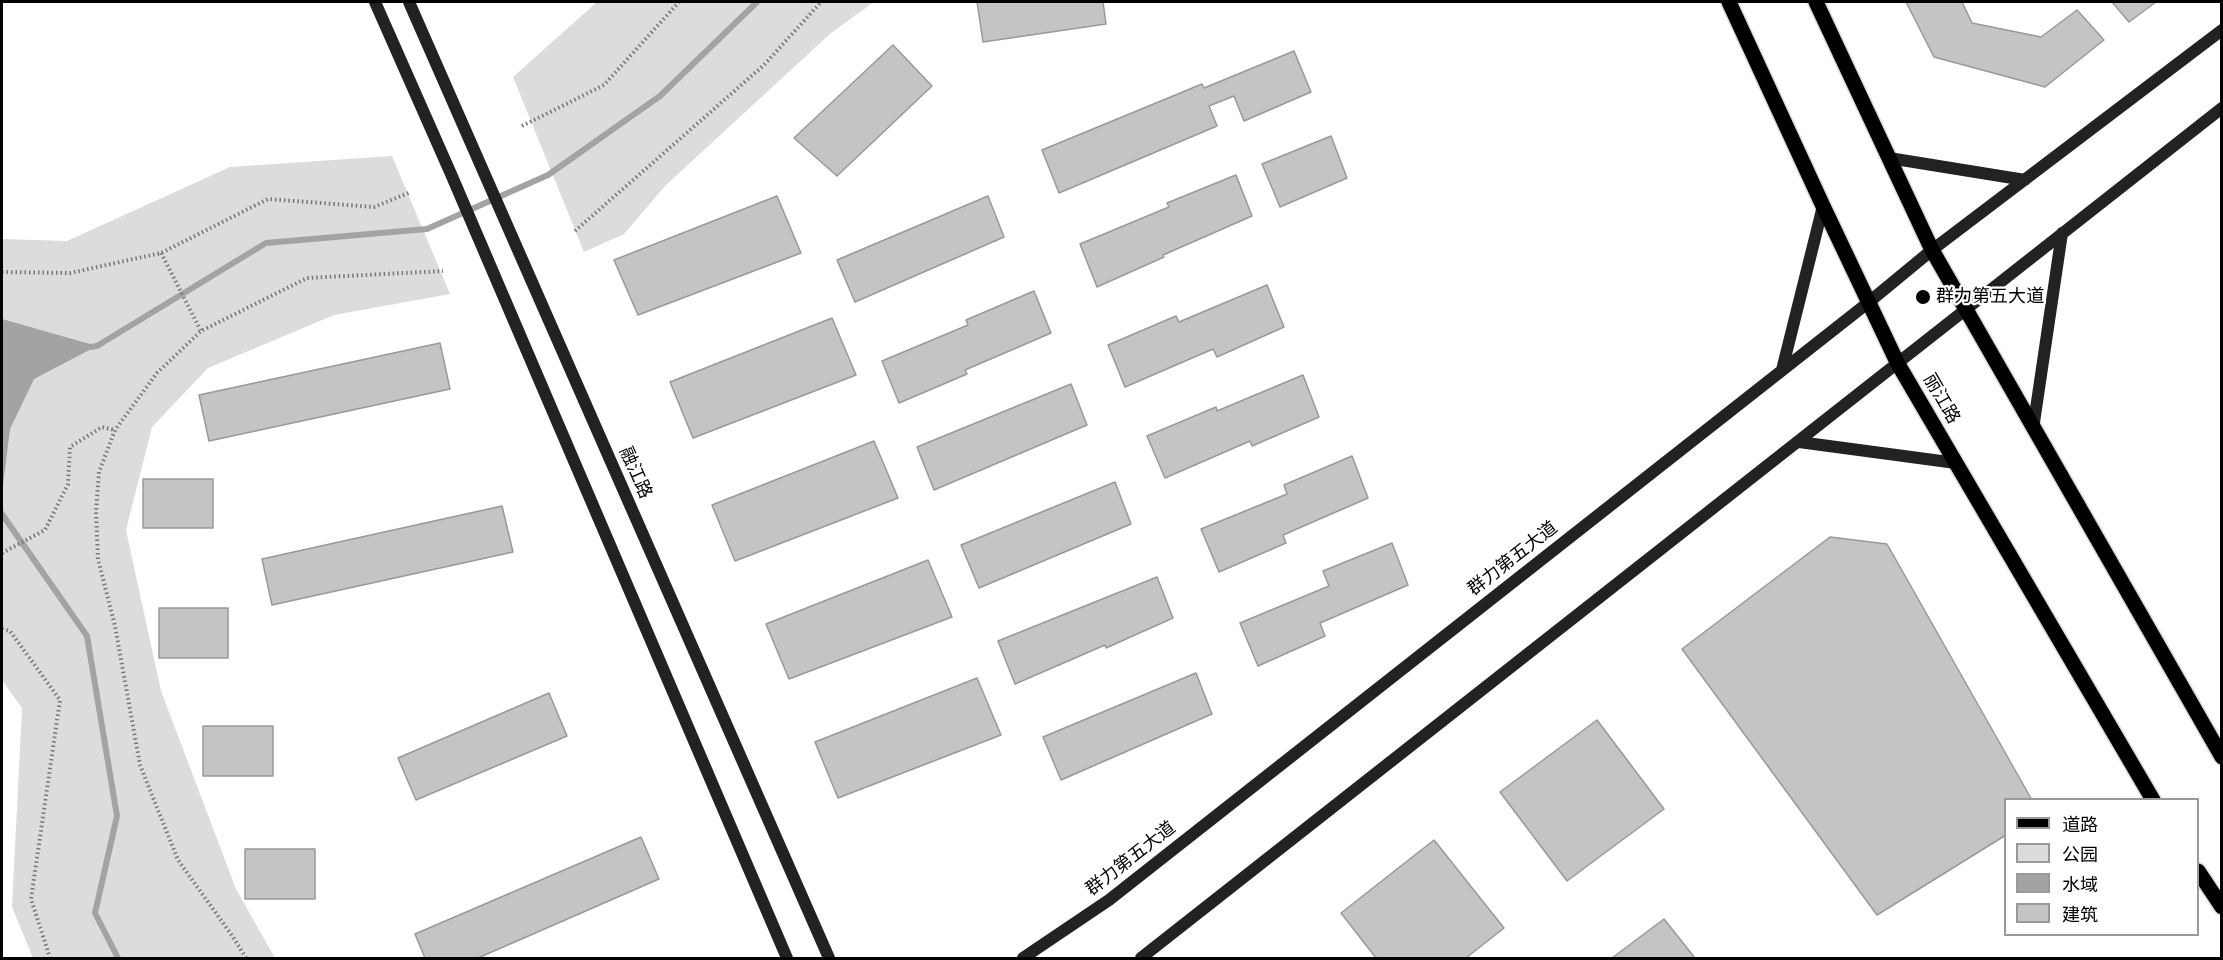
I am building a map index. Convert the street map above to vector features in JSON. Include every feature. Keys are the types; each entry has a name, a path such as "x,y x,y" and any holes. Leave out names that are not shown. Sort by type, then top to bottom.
{"main road":[{"path":"375,2 787,958"},
{"name":"融江路","path":"409,2 829,958"},
{"name":"丽江路","path":"1729,2 1822,206 1898,364 2152,798"},
{"path":"1816,2 1932,250 2222,757"},
{"name":"群力第五大道","path":"1023,958 1109,900 1932,250 2222,30"},
{"path":"1141,958 2222,108"},
{"path":"1889,158 2025,180"},
{"path":"1782,370 1822,206"},
{"path":"2033,429 2062,233"},
{"path":"1799,442 1956,463"},
{"path":"2199,872 2222,906"}],"path":[{"path":"522,126 604,85 679,2"},
{"path":"576,231 764,65 821,2"},
{"path":"2,272 70,273 161,253 268,199 374,207 411,192"},
{"path":"161,253 201,331"},
{"path":"246,958 178,860 140,765 115,626 98,559 96,512 99,472 115,430 157,373 201,331 307,278 443,271"},
{"path":"2,553 45,530 68,484 70,447 102,427 115,430"},
{"path":"2,629 10,632 60,700 31,899 50,958"}],"green space":[{"path":"597,2 874,2 831,33 665,186 624,234 584,252 513,77"},
{"path":"392,156 450,294 334,315 208,368 152,427 126,530 161,691 236,889 275,958 33,958 12,907 22,708 2,680 2,239 67,241 230,167"}],"water":[{"path":"2,319 97,346 34,379 10,429 2,493"}],"building":[{"path":"977,2 1103,2 1106,24 983,42"},
{"path":"1906,2 1962,2 1972,23 2041,37 2077,10 2104,40 2045,87 1934,57"},
{"path":"2112,2 2156,2 2129,22"},
{"path":"893,45 932,86 837,176 794,138"},
{"path":"1294,51 1311,92 1244,121 1234,96 1209,106 1217,126 1059,193 1042,150 1202,84 1204,88"},
{"path":"1331,136 1347,178 1280,207 1262,164"},
{"path":"1236,175 1252,216 1097,287 1080,244 1169,207 1167,203"},
{"path":"777,196 801,253 638,315 614,260"},
{"path":"988,196 1004,237 855,302 837,260"},
{"path":"1267,285 1284,327 1217,357 1213,349 1125,387 1108,345 1176,316 1179,322"},
{"path":"1034,291 1051,333 965,370 967,374 899,403 882,361 968,325 966,320"},
{"path":"832,318 856,375 693,438 670,382"},
{"path":"440,343 450,389 209,441 199,395"},
{"path":"1303,375 1319,417 1252,446 1250,441 1165,478 1147,436 1216,407 1217,411"},
{"path":"1071,384 1087,425 934,490 917,447"},
{"path":"874,441 898,498 735,561 712,505"},
{"path":"1352,456 1368,498 1283,535 1286,543 1219,572 1201,529 1287,494 1284,485"},
{"path":"143,479 213,479 213,528 143,528"},
{"path":"1115,482 1131,524 979,588 961,545"},
{"path":"502,506 513,552 272,605 262,559"},
{"path":"1830,537 1887,544 2031,798 2004,798 2004,836 1877,915 1682,649"},
{"path":"1392,543 1408,585 1320,623 1325,636 1258,666 1240,623 1329,586 1323,571"},
{"path":"928,560 952,617 789,679 766,624"},
{"path":"1157,577 1173,618 1106,648 1105,645 1015,684 998,641"},
{"path":"159,608 228,608 228,658 159,658"},
{"path":"1196,673 1212,714 1061,780 1043,737"},
{"path":"977,678 1001,735 838,798 815,742"},
{"path":"549,693 567,736 416,800 398,758"},
{"path":"1597,720 1664,809 1567,881 1500,792"},
{"path":"203,726 273,726 273,776 203,776"},
{"path":"641,837 659,879 478,958 425,958 415,934"},
{"path":"1434,840 1504,928 1466,958 1376,958 1341,913"},
{"path":"245,849 315,849 315,899 245,899"},
{"path":"1664,919 1695,958 1612,958"}],"waterway":[{"path":"91,347 97,346 266,243 427,229 548,175 660,96 757,2"},
{"path":"2,514 87,636 117,816 95,913 118,958"}],"place":[{"name":"群力第五大道","path":"1923,297"}]}
